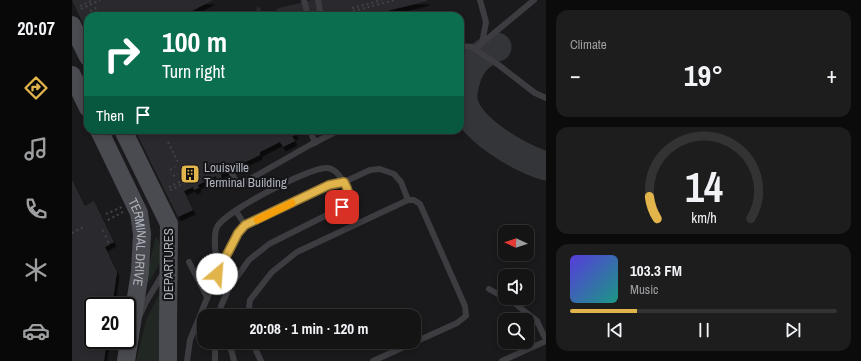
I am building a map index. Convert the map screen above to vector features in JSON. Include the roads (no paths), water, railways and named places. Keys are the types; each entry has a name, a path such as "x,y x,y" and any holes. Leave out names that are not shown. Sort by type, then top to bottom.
{"main road":[{"path":"72,24 84,49"},
{"path":"72,75 84,100"},
{"name":"TERMINAL DRIVE","path":"101,134 139,213 142,234 141,266 136,297"},
{"name":"DEPARTURES","path":"125,134 169,224 168,361"},
{"name":"TERMINAL DRIVE","path":"126,361 128,349"}],"lane":[{"path":"304,0 307,12"},
{"path":"318,0 320,12"},
{"path":"480,0 486,22 482,43"},
{"path":"475,49 534,0"},
{"path":"464,46 472,47 535,93 546,98"},
{"path":"312,134 315,143"},
{"path":"230,169 238,186 332,134"},
{"path":"217,274 215,234 217,226 236,210 246,204 313,170 327,168 336,171 349,190 348,199 342,207 269,244 249,260 229,288 220,309"},
{"path":"187,361 190,340 207,297 238,233 245,225 329,185 344,182 370,170 380,169 394,174 401,182 408,200"},
{"path":"249,309 250,300 272,272 297,252 408,200 414,200 420,204 465,306 466,316 457,323 373,361"},
{"path":"236,210 245,225"},
{"path":"189,262 207,297"},
{"path":"136,323 146,302 161,277"},
{"path":"489,289 498,294"},
{"path":"502,361 546,341 537,321 517,305"},
{"path":"215,349 215,361"},
{"path":"231,349 234,359 239,361"},
{"path":"255,349 261,361"}],"place":[{"name":"Louisville Terminal Building","path":"190,174"}]}
